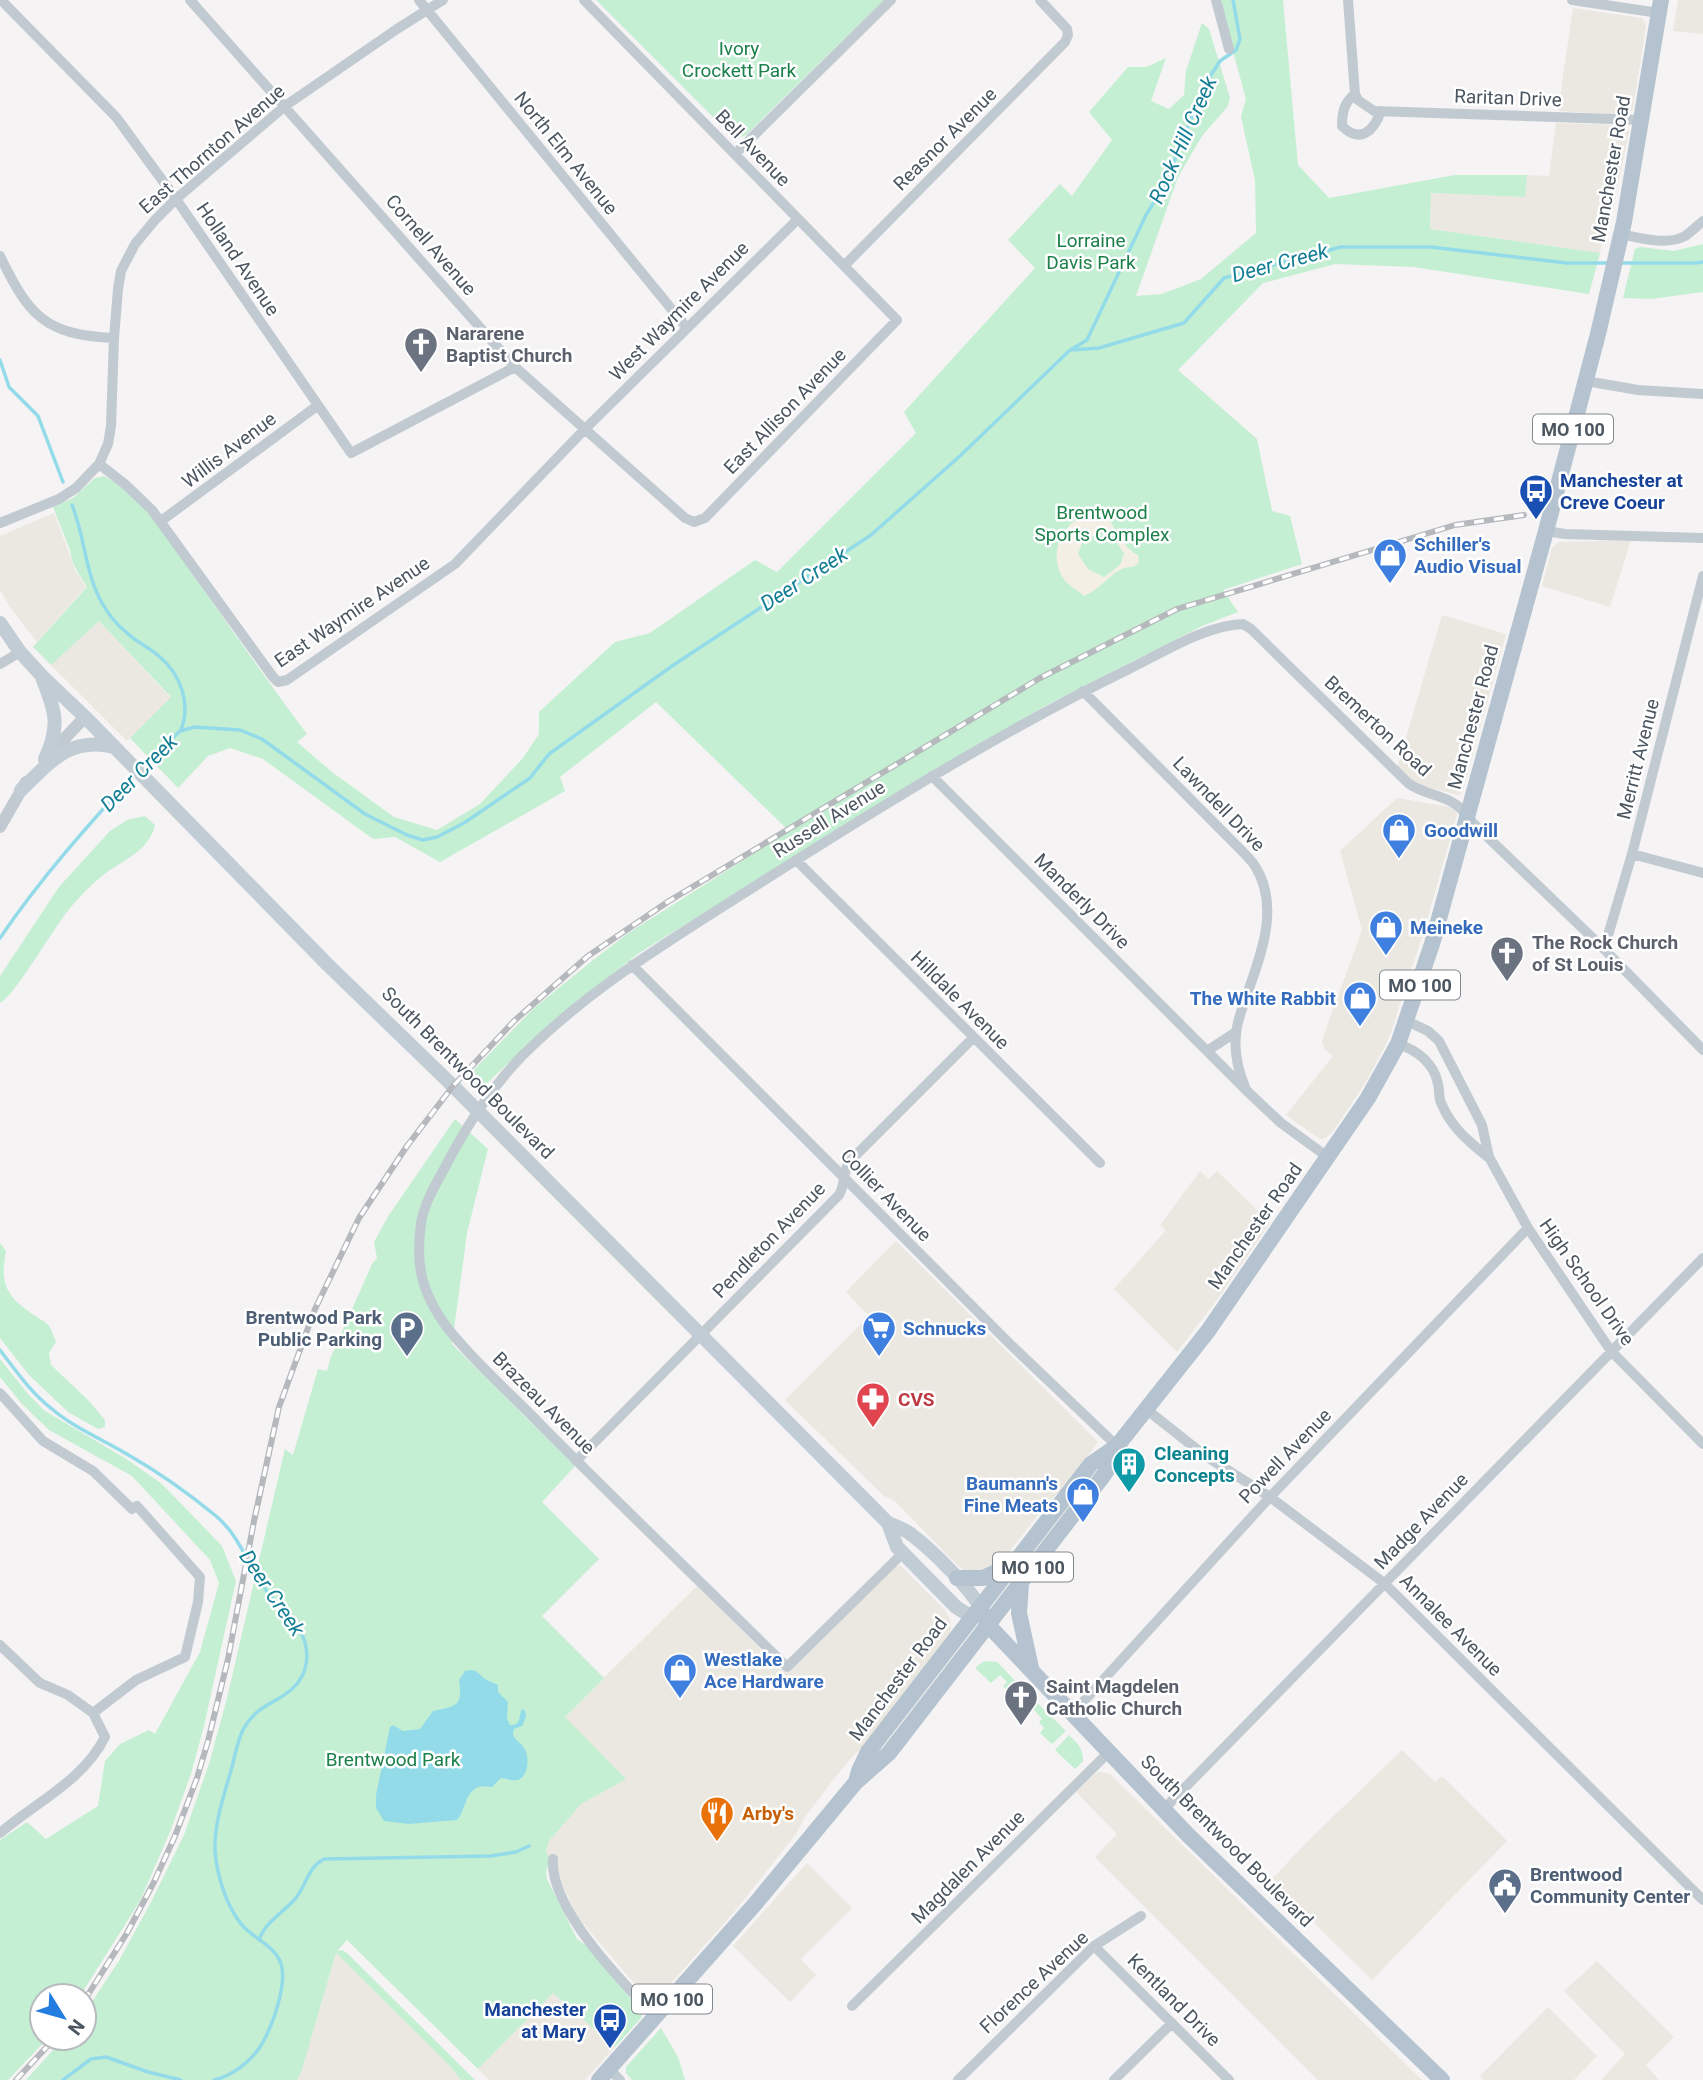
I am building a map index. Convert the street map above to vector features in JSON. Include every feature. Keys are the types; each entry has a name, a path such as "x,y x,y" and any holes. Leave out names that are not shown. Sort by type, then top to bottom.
{"main road":[{"name":"Manchester Road","path":"856,1782 868,1752 1012,1564 1091,1464 1117,1446 1208,1331 1329,1158 1376,1085 1398,1044 1432,944 1586,381 1620,240 1660,7"},
{"name":"South Brentwood Boulevard","path":"0,623 20,652 42,676 328,965 477,1110 888,1523 911,1534 957,1578 971,1594 976,1612 1188,1835 1442,2080"},
{"path":"42,676 54,707 56,722 53,742 45,759"},
{"path":"21,790 48,764 74,747 103,744 114,747"},
{"name":"Manchester Road","path":"609,2076 856,1782 889,1753 1103,1476 1111,1464 1117,1446"},
{"name":"South Brentwood Boulevard","path":"888,1523 897,1548 956,1607 976,1612"},
{"path":"957,1578 983,1578 999,1573 1012,1564"},
{"path":"1021,1582 1018,1613 1032,1671"}],"street":[{"name":"Cornell Avenue","path":"190,0 515,367 685,518 694,522"},
{"name":"North Elm Avenue","path":"419,0 687,328"},
{"name":"East Thornton Avenue","path":"0,523 59,499 75,488 99,464 108,444 111,426 114,338 121,271 135,244 155,220 285,106 443,0"},
{"name":"Bell Avenue","path":"584,0 897,320"},
{"path":"735,154 891,0"},
{"name":"Reasnor Avenue","path":"844,266 1065,42 1069,35 1067,29 1040,0"},
{"path":"1216,0 1229,49"},
{"path":"1348,0 1355,94 1358,100 1378,111 1377,123 1367,133 1359,135 1349,133 1342,126 1343,108 1355,94"},
{"path":"1572,0 1660,7"},
{"name":"Holland Avenue","path":"1,1 116,117 351,453 515,367"},
{"name":"Raritan Drive","path":"1378,111 1642,120"},
{"name":"West Waymire Avenue","path":"585,429 798,219"},
{"path":"1620,240 1668,240 1683,237 1703,222"},
{"path":"0,256 26,303 41,318 55,327 84,337 114,338"},
{"name":"East Allison Avenue","path":"694,522 705,518 897,320"},
{"path":"1586,381 1638,390 1703,394"},
{"name":"Willis Avenue","path":"161,522 317,407"},
{"name":"East Waymire Avenue","path":"99,464 140,496 278,682 294,676 455,564 585,429"},
{"path":"1546,531 1565,534 1703,538"},
{"name":"Merritt Avenue","path":"1604,950 1632,854 1703,576"},
{"name":"Bremerton Road","path":"1243,624 1408,783 1423,792 1455,803 1703,1050"},
{"name":"Russell Avenue","path":"477,1110 523,1056 555,1026 632,965 796,860 932,776 1083,691 1187,640 1220,627 1243,624"},
{"path":"0,664 20,652"},
{"name":"Lawndell Drive","path":"1083,691 1241,850 1261,878 1267,906 1265,942 1236,1032 1236,1057 1247,1090"},
{"path":"0,827 21,790 45,759 85,717"},
{"name":"Manderly Drive","path":"932,776 1281,1123 1329,1158"},
{"path":"1632,854 1703,873"},
{"name":"Hilldale Avenue","path":"796,860 1100,1163"},
{"name":"Collier Avenue","path":"632,965 1010,1344 1117,1446"},
{"name":"High School Drive","path":"1407,1021 1428,1031 1438,1041 1482,1125 1489,1157 1528,1228 1611,1352 1703,1444"},
{"path":"1208,1051 1236,1032"},
{"name":"Pendleton Avenue","path":"576,1461 839,1195 844,1186 849,1162 973,1038"},
{"name":"High School Drive","path":"1398,1044 1417,1051 1426,1061 1437,1080 1439,1099 1452,1124 1464,1138 1489,1157"},
{"name":"Brazeau Avenue","path":"477,1110 432,1191 422,1220 419,1246 421,1272 426,1290 438,1314 455,1338 576,1461 787,1667 903,1553"},
{"name":"Powell Avenue","path":"1073,1713 1270,1497 1528,1228"},
{"name":"Madge Avenue","path":"1164,1809 1703,1258"},
{"path":"0,1393 43,1441 93,1471 132,1509 137,1506 200,1577 198,1602 185,1657 136,1680 93,1713"},
{"name":"Annalee Avenue","path":"1146,1409 1204,1455 1270,1497 1384,1583 1703,1900"},
{"path":"0,1645 40,1683 68,1695 93,1713 106,1737 97,1753 63,1787 0,1833"},
{"name":"Magdalen Avenue","path":"852,2006 1109,1752"},
{"path":"553,1859 555,1880 575,1923 656,2017"},
{"name":"Florence Avenue","path":"958,2080 1094,1946 1141,1916"},
{"name":"Kentland Drive","path":"1094,1946 1229,2080"},
{"path":"1114,2080 1172,2023"}],"shaded area":[{"path":"1678,0 1703,0 1703,34 1673,31"},
{"path":"1573,8 1641,18 1644,21 1646,26 1633,109 1630,113 1625,115 1558,111"},
{"path":"1556,123 1620,125 1626,127 1629,132 1606,243 1602,242 1600,253 1430,229 1431,193 1525,197 1527,175 1549,176"},
{"path":"54,513 76,572 86,587 37,642 0,590 0,536"},
{"path":"1631,540 1610,607 1542,586 1552,548 1558,542"},
{"path":"1442,615 1506,634 1463,790 1459,795 1414,784 1397,768"},
{"path":"98,620 171,698 127,741 51,665"},
{"path":"1397,798 1450,807 1457,814 1423,934 1389,1038 1367,1080 1334,1130 1326,1138 1320,1139 1286,1115 1333,1056 1324,1049 1322,1040 1362,930 1340,851"},
{"path":"1200,1171 1209,1179 1217,1171 1270,1223 1177,1352 1114,1289 1166,1230 1160,1225"},
{"path":"896,1241 1098,1442 1067,1485 1048,1502 994,1570 965,1571 956,1564 895,1501 884,1496 785,1400 869,1316 846,1292"},
{"path":"900,1565 945,1610 951,1622 951,1633 869,1741 829,1785 796,1834 735,1911 656,2000 649,2001 577,1916 546,1851 549,1841 581,1804 625,1779 564,1717 697,1586 786,1672"},
{"path":"1402,1750 1435,1782 1442,1776 1507,1841 1372,1980 1304,1913 1268,1883"},
{"path":"1100,1772 1110,1774 1422,2080 1318,2080 1095,1857 1117,1834 1076,1792"},
{"path":"807,1863 852,1908 801,1959 816,1975 790,2002 733,1946"},
{"path":"336,1953 449,2065 461,2080 297,2080"},
{"path":"1597,1961 1674,2037 1646,2065 1659,2080 1601,2080 1625,2054 1564,1991"},
{"path":"553,1993 615,2047 585,2080 489,2080 478,2069"},
{"path":"1548,2007 1597,2056 1574,2080 1484,2080 1480,2076"}],"green space":[{"name":"Ivory Crockett Park","path":"596,0 884,0 746,135 738,138 732,136"},
{"path":"1219,0 1283,0 1298,165 1329,198 1455,175 1527,175 1525,197 1431,193 1430,229 1600,253 1589,294 1414,267 1335,264 1263,283 1178,370 1257,439 1272,511 1290,516 1302,564 1223,590 1238,612 1202,626 1047,705 639,953 554,1020 484,1086 479,1088 467,1077 533,1009 627,934 789,831 656,702 560,777 565,791 440,862 395,837 373,839 263,759 230,748 208,756 178,788 130,738 171,697 99,621 51,665 33,647 87,587 74,565 53,507 73,498 95,478 104,476 134,498 171,542 307,734 297,742 332,772 394,817 437,830 480,804 523,758 539,734 539,712 615,642 650,633 755,560 777,572 916,433 904,412 1035,268 1008,240 1060,184 1072,196 1112,140 1089,112 1128,67 1146,67 1166,58 1151,101 1169,109 1184,95 1186,71 1202,23 1209,29 1230,98 1228,106 1202,136 1178,177 1136,296 1162,294 1201,279 1256,233 1255,180 1241,117 1246,99"},
{"path":"1703,244 1703,292 1651,299 1623,298 1635,249 1640,247 1674,251"},
{"path":"145,816 155,825 147,842 134,855 102,876 78,899 15,988 0,1003 0,976 59,887 110,831 127,820"},
{"name":"Brentwood Park","path":"455,1119 488,1149 467,1233 452,1344 575,1466 542,1502 599,1559 542,1616 604,1678 565,1717 626,1779 581,1804 549,1841 546,1851 551,1861 546,1871 547,1879 577,1939 587,1946 638,2007 641,2018 615,2047 553,1993 478,2069 347,1940 337,1951 342,1950 348,1954 475,2080 461,2080 336,1953 297,2080 26,2080 51,2052 98,2052 98,1993 120,1959 184,1835 209,1764 285,1449 293,1455 318,1369 327,1371 372,1264 377,1258 374,1242 389,1215"},
{"path":"0,1243 6,1251 6,1287 15,1300 49,1326 56,1342 49,1353 51,1365 89,1401 105,1420 105,1427 98,1429 68,1412 29,1375 0,1338"},
{"path":"0,1359 45,1411 125,1458 162,1484 222,1546 236,1581 191,1774 170,1832 140,1901 89,1982 28,1982 28,2052 35,2052 8,2080 0,2080 0,1840 27,1822 46,1839 98,1806 105,1761 120,1744 149,1730 155,1734 200,1652 219,1583 210,1560 132,1476 49,1430 22,1404 0,1377"},
{"path":"984,1661 997,1662 1029,1695 1021,1703 1003,1686 1007,1682 1000,1675 991,1683 975,1668"},
{"path":"1035,1701 1066,1731 1052,1744 1040,1733 1044,1728 1039,1722 1042,1719 1030,1705"},
{"path":"1069,1735 1083,1757 1083,1761 1075,1769 1055,1750"},
{"path":"661,2028 678,2057 685,2080 632,2080 626,2073 626,2067"}],"sand":[{"path":"1101,510 1122,540 1138,555 1139,562 1119,571 1084,596 1063,578 1057,556 1058,546 1068,527 1085,514","holes":["1099,532 1111,533 1124,554 1120,565 1104,577 1088,569 1078,554 1082,543"]}],"water":[{"path":"471,1670 498,1685 498,1692 508,1702 507,1719 510,1725 518,1722 522,1709 525,1711 526,1717 522,1726 514,1729 513,1734 526,1752 525,1774 517,1780 501,1778 492,1787 476,1788 468,1797 457,1820 409,1824 384,1821 376,1808 376,1795 390,1727 393,1725 403,1731 420,1729 433,1711 453,1706 459,1700 459,1680 465,1671"}],"waterway":[{"name":"Rock Hill Creek","path":"1072,349 1087,340 1146,215 1165,184 1205,84 1220,61 1236,50 1240,39 1233,0"},
{"name":"Deer Creek","path":"142,767 180,731 195,727 240,730 262,739 365,814 407,835 423,840 437,837 464,823 530,778 549,754 672,666 871,535 960,456 1070,350 1099,348 1184,323 1224,278 1341,247 1431,247 1567,263 1610,263"},
{"name":"Deer Creek","path":"1618,263 1703,262"},
{"path":"0,360 9,387 38,416 63,482"},
{"path":"72,505 92,580 104,607 122,629 167,664 179,681 185,710 181,730"},
{"name":"Deer Creek","path":"0,938 65,853 136,773"},
{"name":"Deer Creek","path":"0,1350 44,1403 78,1427 160,1475 216,1516 238,1542 266,1590 304,1638 307,1654 305,1669 298,1683 255,1714 241,1733 216,1831 215,1851 223,1890 242,1925 277,1955 282,1970 281,1992 274,2017 260,2047 240,2068 214,2080"},
{"path":"259,1940 270,1923 299,1894 314,1867 324,1859 491,1856 516,1852 529,1846"},
{"name":"Deer Creek","path":"63,2080 91,2059 106,2057 181,2080"}],"railway":[{"path":"96,1982 127,1933 154,1882 197,1778 228,1659 279,1407 315,1309 359,1218 407,1146 453,1086 514,1021 588,956 669,901 1040,678 1177,609 1455,525 1524,515"},
{"path":"16,2080 42,2052"}],"place":[{"name":"Nararene Baptist Church","path":"421,374"},
{"name":"Manchester at Creve Coeur","path":"1536,521"},
{"name":"Schiller's Audio Visual","path":"1390,585"},
{"name":"Goodwill","path":"1399,860"},
{"name":"Meineke","path":"1386,957"},
{"name":"The Rock Church of St Louis","path":"1507,983"},
{"name":"The White Rabbit","path":"1360,1028"},
{"name":"Brentwood Park Public Parking","path":"407,1358"},
{"name":"Schnucks","path":"879,1358"},
{"name":"CVS","path":"873,1429"},
{"name":"Cleaning Concepts","path":"1129,1494"},
{"name":"Baumann's Fine Meats","path":"1083,1524"},
{"name":"Westlake Ace Hardware","path":"680,1700"},
{"name":"Saint Magdelen Catholic Church","path":"1021,1727"},
{"name":"Arby's","path":"717,1843"},
{"name":"Brentwood Community Center","path":"1505,1915"},
{"name":"Manchester at Mary","path":"610,2050"}],"park label":[{"name":"Lorraine Davis Park","path":"1091,251"},
{"name":"Brentwood Sports Complex","path":"1102,523"}]}
